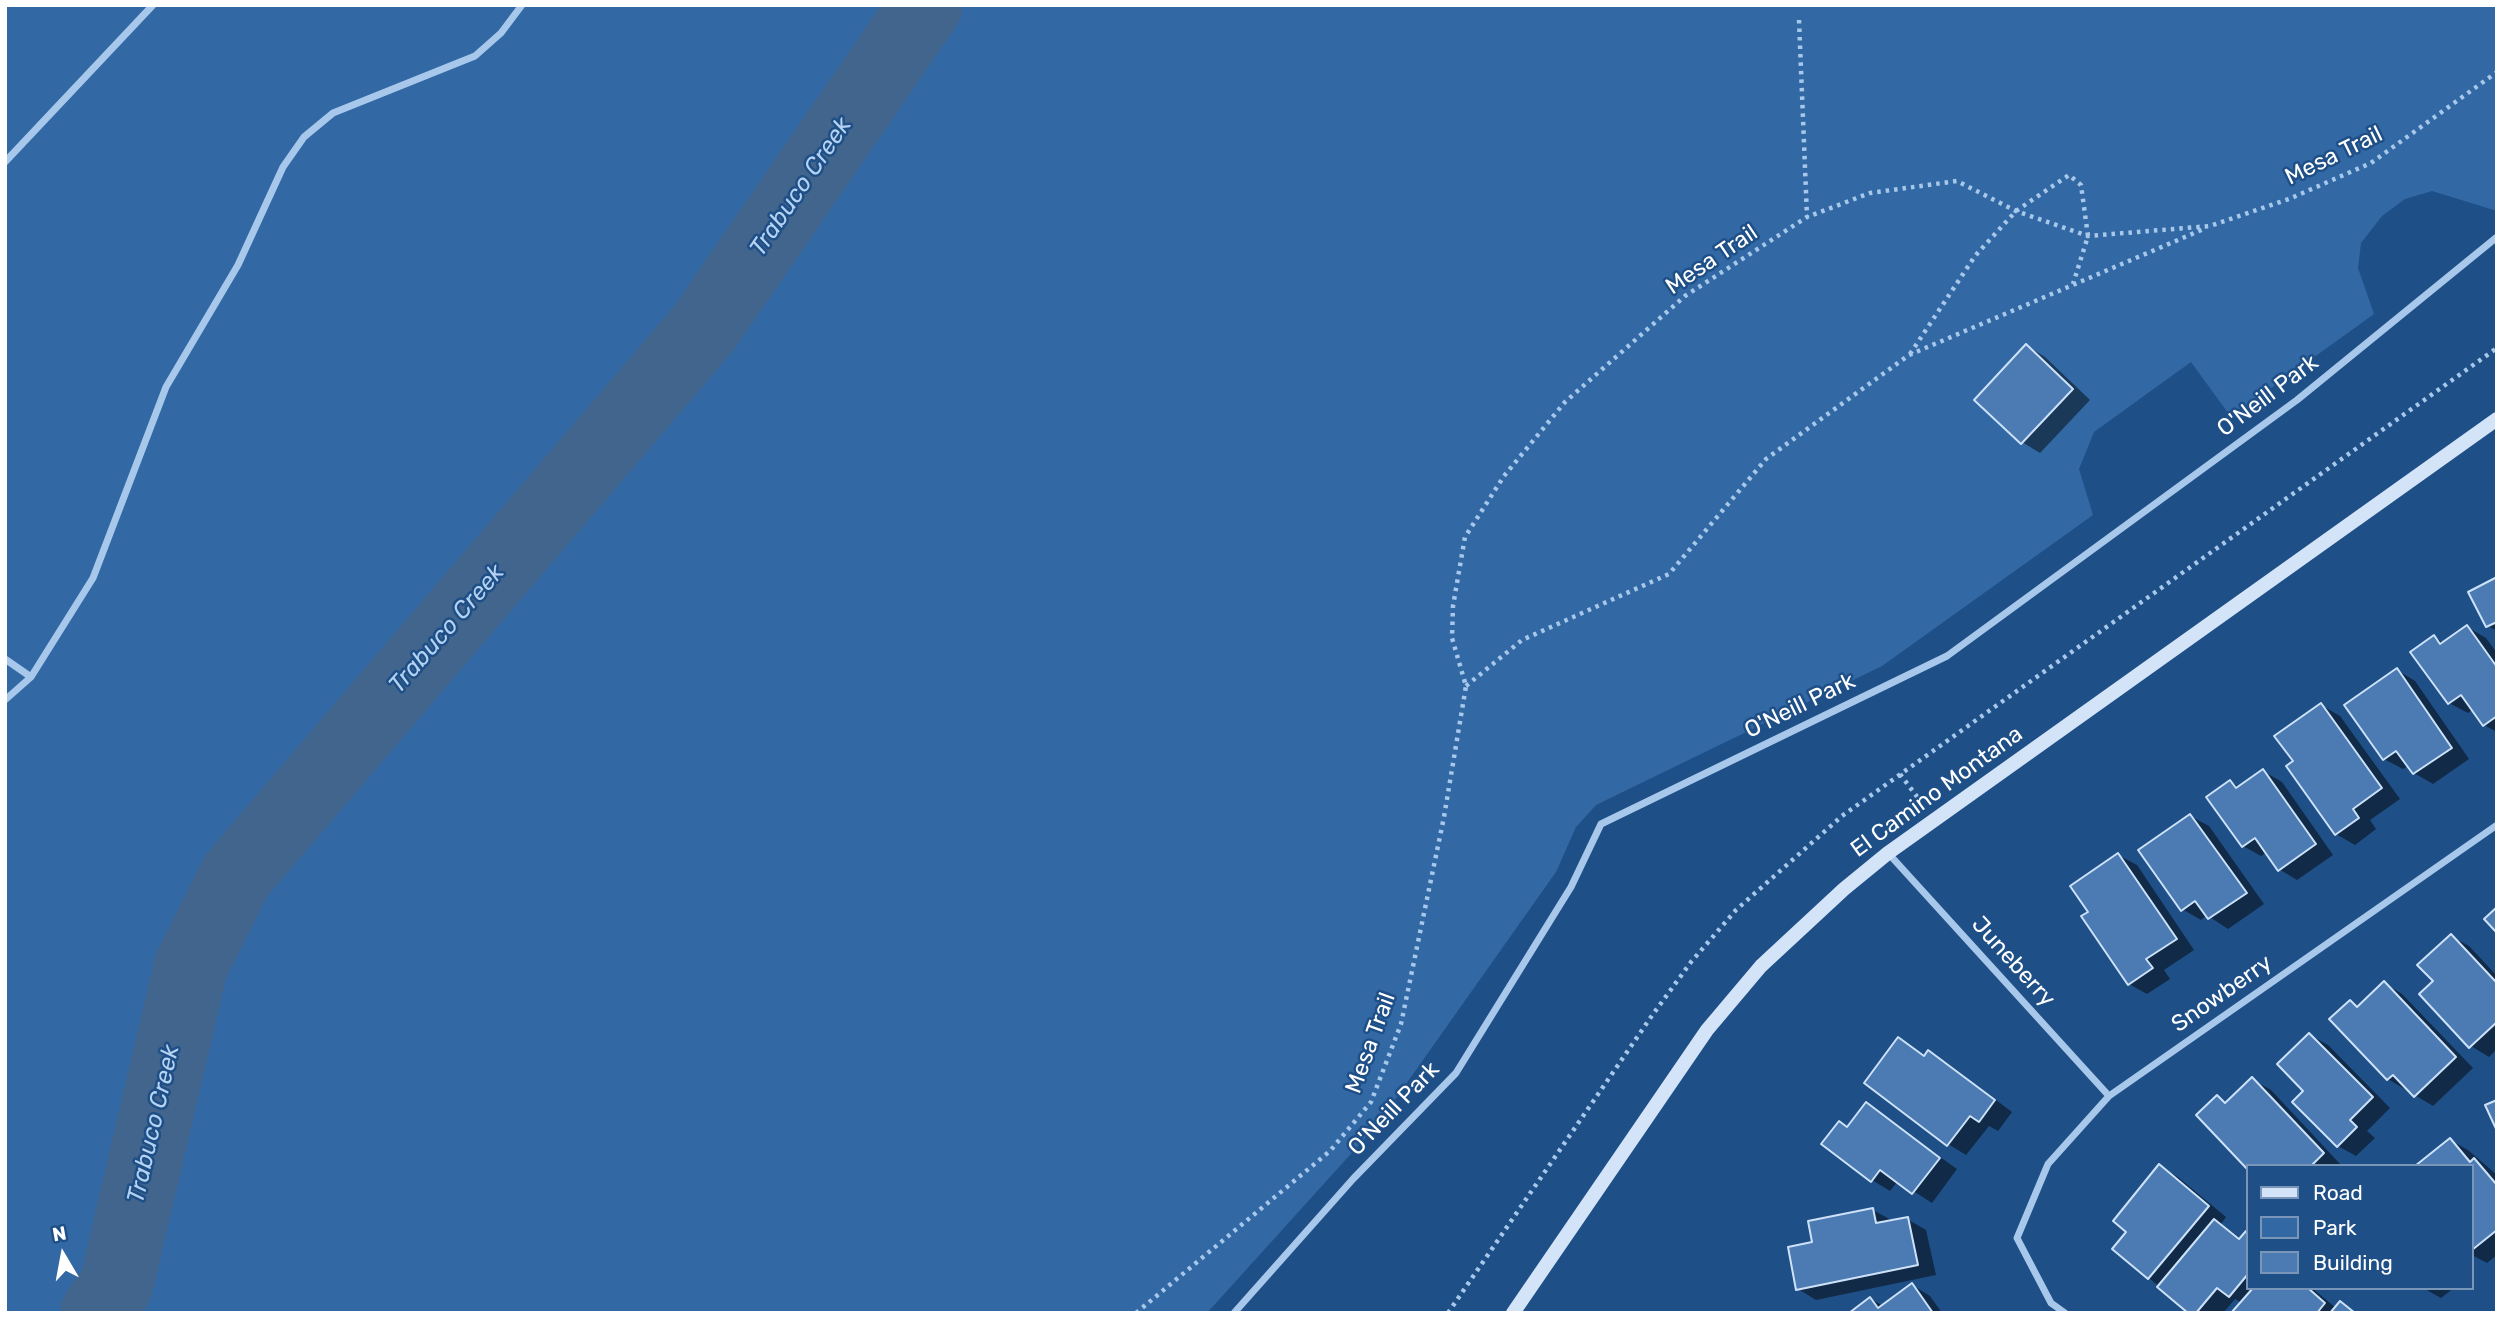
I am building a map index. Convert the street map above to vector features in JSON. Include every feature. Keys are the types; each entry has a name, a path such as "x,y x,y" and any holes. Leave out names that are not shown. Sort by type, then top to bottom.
{"street":[{"path":"5,162 153,5"},
{"path":"5,700 30,677 93,578 166,387 238,265 283,167 304,137 333,113 475,56 501,33 522,5"},
{"name":"O'Neill Park","path":"1234,1313 1353,1180 1456,1073 1571,887 1601,824 1947,656 2297,400 2497,237"},
{"name":"El Camino Montana","path":"1513,1313 1707,1030 1761,966 1844,888 1888,853 2497,419"},
{"path":"5,659 30,677"},
{"name":"Snowberry","path":"2065,1313 2051,1303 2017,1238 2048,1164 2109,1096 2497,825"},
{"name":"Juneberry","path":"1888,853 2109,1096"}],"path":[{"path":"1799,20 1807,217"},
{"name":"Mesa Trail","path":"1466,686 1522,640 1669,574 1766,459 1909,355 2210,226 2290,199 2371,163 2497,72"},
{"path":"1909,355 1975,256 2016,211 2069,175 2081,185 2088,236 2073,284"},
{"name":"Mesa Trail","path":"1136,1313 1330,1151 1371,1102 1401,1024 1444,817 1466,686 1452,638 1453,606 1465,537 1504,476 1565,402 1685,296 1807,217 1870,193 1957,181 2016,211 2088,236 2210,226"}],"green space":[{"path":"5,5 2497,5 2497,211 2432,191 2405,199 2382,216 2361,243 2358,268 2374,314 2231,417 2191,362 2094,432 2079,469 2093,515 1882,666 1596,805 1576,827 1556,872 1377,1125 1207,1313 5,1313"}],"building":[{"path":"2026,344 2073,389 2021,444 1974,400"},
{"path":"2497,577 2497,622 2486,627 2468,592"},
{"path":"2467,625 2497,667 2497,716 2483,726 2461,695 2448,704 2410,652 2434,635 2440,644"},
{"path":"2397,668 2452,748 2413,774 2396,751 2383,760 2344,705"},
{"path":"2321,703 2382,788 2353,809 2359,818 2335,835 2286,766 2293,761 2274,736"},
{"path":"2263,769 2316,844 2278,871 2255,838 2242,847 2206,797 2230,780 2236,788"},
{"path":"2190,814 2247,893 2208,919 2195,901 2181,911 2138,850"},
{"path":"2118,853 2177,939 2146,959 2153,968 2128,985 2081,916 2088,912 2070,886"},
{"path":"2497,907 2497,933 2484,919"},
{"path":"2451,934 2497,983 2497,1022 2469,1048 2419,994 2433,981 2417,965"},
{"path":"2384,981 2456,1057 2414,1097 2393,1075 2387,1080 2329,1019 2350,1000 2357,1007"},
{"path":"2309,1033 2373,1097 2350,1120 2357,1127 2337,1147 2292,1102 2303,1091 2277,1064"},
{"path":"1898,1037 1924,1056 1928,1050 1995,1100 1979,1122 1970,1116 1947,1146 1864,1083"},
{"path":"2252,1077 2324,1153 2313,1164 2246,1164 2246,1168 2196,1115 2217,1095 2225,1103"},
{"path":"2497,1100 2497,1131 2485,1105"},
{"path":"1866,1102 1940,1158 1912,1194 1880,1170 1871,1182 1821,1144 1839,1121 1847,1127"},
{"path":"2450,1138 2470,1162 2474,1158 2497,1185 2497,1230 2474,1248 2474,1164 2418,1164"},
{"path":"2159,1164 2209,1206 2148,1279 2112,1249 2126,1232 2113,1221"},
{"path":"1873,1208 1876,1223 1908,1217 1918,1265 1796,1290 1788,1247 1812,1242 1808,1221"},
{"path":"2214,1219 2239,1239 2246,1231 2246,1276 2229,1297 2217,1288 2196,1313 2188,1313 2157,1287"},
{"path":"1912,1283 1933,1313 1849,1313 1870,1297 1878,1308"},
{"path":"2251,1290 2310,1290 2325,1303 2317,1313 2231,1313"},
{"path":"2340,1301 2355,1313 2330,1313"}],"waterway":[{"name":"Trabuco Creek","path":"97,1313 116,1286 191,966 236,876 704,328 926,5"}]}
